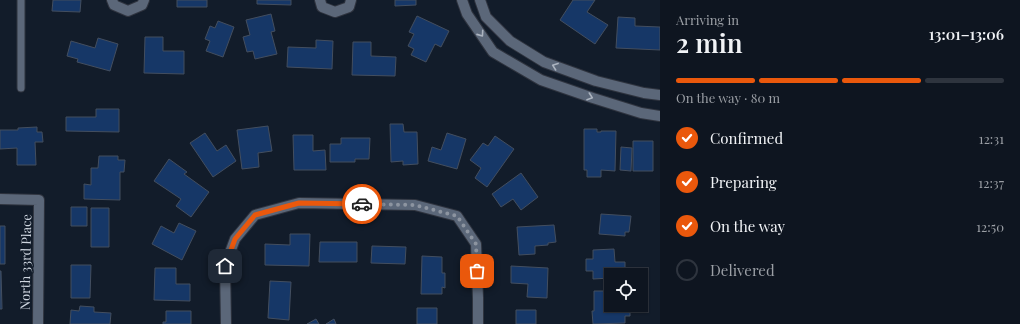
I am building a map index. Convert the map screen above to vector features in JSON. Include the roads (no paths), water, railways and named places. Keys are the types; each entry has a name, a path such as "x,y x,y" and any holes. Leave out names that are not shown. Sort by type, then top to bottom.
{"street":[{"path":"112,0 114,5 128,11 142,5 144,0"},
{"path":"320,0 322,7 336,12 349,7 351,0"},
{"path":"462,0 467,14 493,52 541,80 641,114 660,116"},
{"path":"480,0 486,17 510,41 544,62 596,81 644,93 660,95"},
{"name":"North 33rd Place","path":"0,199 39,200 38,324"},
{"path":"226,324 225,266 235,239 255,215 299,203 415,205 457,216 476,244 478,324"}],"lane":[{"path":"21,0 21,88"}]}
